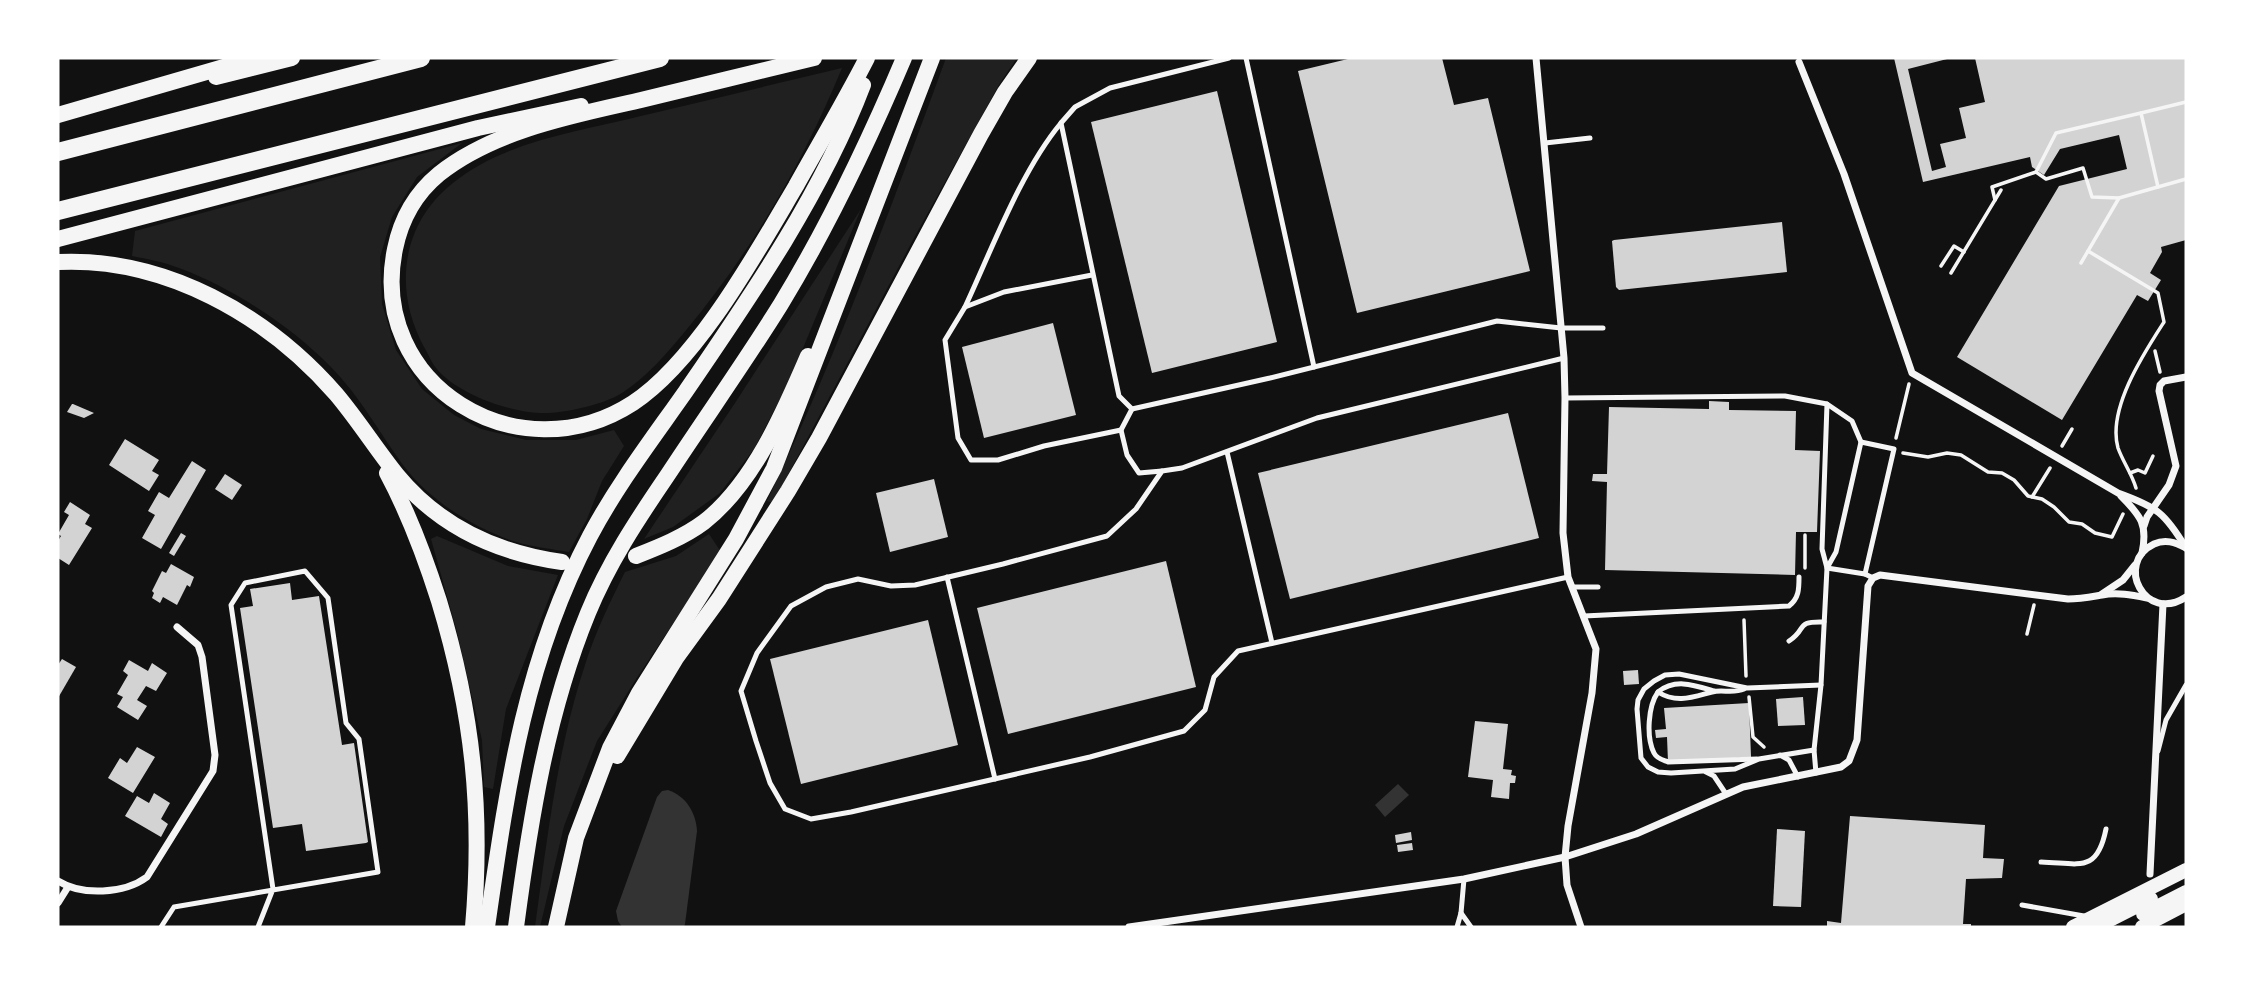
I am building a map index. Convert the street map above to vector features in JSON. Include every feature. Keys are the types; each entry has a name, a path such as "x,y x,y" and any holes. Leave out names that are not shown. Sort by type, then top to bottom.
{"highway":[{"path":"58,152 421,58"},
{"path":"58,211 660,58"}],"main road":[{"path":"58,116 254,58"},
{"path":"58,116 292,58"},
{"path":"814,58 600,110 507,136 466,156 438,175 413,202 403,219 392,261 392,292 396,317 411,354 426,374 445,394 464,408 484,417 523,428 566,429 581,426 632,403 668,373 736,284 868,62"},
{"path":"58,239 478,128 814,58"},
{"path":"516,927 524,869 553,717 588,613 619,550 780,305 820,237 873,130 904,58"},
{"path":"556,927 567,872 586,809 623,722 730,550 774,468 932,58"},
{"path":"586,809 646,705 788,491 981,134 1005,92 1029,58"},
{"path":"487,927 517,741 554,610 600,517 772,259 817,181 859,94 868,62"},
{"path":"636,556 681,536 703,522 726,501 755,461 792,393 882,187"},
{"path":"58,262 117,265 150,271 214,297 284,344 336,394 396,474 417,497 447,520 470,535 498,547 562,562"},
{"path":"360,425 411,521 456,661 466,707 474,768 477,860 472,927"},
{"path":"2094,922 2186,870"},
{"path":"2073,927 2094,922 2186,881"},
{"path":"2117,927 2186,892"},
{"path":"2142,927 2186,904"}],"street":[{"path":"1536,58 1564,358 1563,533 1569,577 1596,649 1592,693 1565,857 1567,886 1581,927"},
{"path":"1799,62 1844,174 1912,373 2130,501 2153,508 2171,523 2186,548"},
{"path":"2144,526 2169,485 2176,466 2159,391 2160,385 2164,381 2186,377"},
{"path":"2130,501 2144,526 2142,554"},
{"path":"2102,595 2123,580 2150,546 2169,541 2186,548"},
{"path":"2137,563 2137,584 2147,598"},
{"path":"1129,927 1167,924 1464,879 1565,857 1636,834 1743,787 1841,767 1849,761 1857,740 1868,586 1873,578 1880,575 2068,599 2125,593 2164,604 2179,602 2186,597"},
{"path":"2150,874 2164,604"},
{"path":"58,881 68,887 87,891 136,886 147,877 213,771 215,755 202,657 198,645 177,626"},
{"path":"58,903 68,887"}],"lane":[{"path":"1121,430 1044,446 998,460 971,460 957,438 945,340 965,307 1045,143 1075,107 1110,88 1229,58"},
{"path":"1245,58 1314,367"},
{"path":"1061,123 1119,396 1132,409"},
{"path":"1545,143 1590,138"},
{"path":"965,307 1004,292 1092,275"},
{"path":"1564,358 1317,418 1182,468 1139,473 1127,455 1121,430 1132,409 1497,321 1561,328 1602,328"},
{"path":"1565,398 1785,396 1828,404 1852,421 1861,442 1836,552 1827,568"},
{"path":"1816,774 1814,750 1821,685 1827,568 1822,549 1828,404"},
{"path":"1861,442 1894,449 1865,574"},
{"path":"1227,452 1272,643"},
{"path":"1162,471 1136,509 1107,536 915,584 891,586 858,579 826,587 791,606 757,653 741,691 770,783 785,809 811,818 1090,757 1184,731 1205,710 1214,677 1238,651 1569,577"},
{"path":"1827,568 1865,574 1873,578"},
{"path":"161,927 174,908 273,889 378,873 359,739 346,723 328,598 306,572 245,583 231,604 273,889 258,927"},
{"path":"947,577 995,779"},
{"path":"1584,616 1789,606 1798,594 1799,577"},
{"path":"1572,587 1598,587"},
{"path":"1788,640 1796,636 1802,625 1808,622 1824,622"},
{"path":"1814,750 1759,760 1734,769 1658,772 1648,768 1641,758 1638,700 1644,689 1654,681 1679,674 1747,688 1821,685"},
{"path":"1747,688 1736,692 1714,691 1690,684 1670,684 1658,692 1650,708 1649,719 1654,752 1658,758 1668,762 1759,760"},
{"path":"2155,764 2166,720 2186,685"},
{"path":"1658,692 1673,699 1694,698 1714,691"},
{"path":"1777,756 1789,760 1798,777"},
{"path":"1703,771 1714,776 1726,794"},
{"path":"2041,862 2089,863 2097,856 2102,846 2106,829"},
{"path":"1457,927 1464,879"},
{"path":"2022,905 2094,922"},
{"path":"1461,913 1471,927"}],"path":[{"path":"1995,200 1992,187 2036,172 2056,133 2186,102"},
{"path":"2141,113 2158,187"},
{"path":"2036,172 2046,179 2082,168 2092,197 2119,198 2186,180"},
{"path":"1951,273 2001,190"},
{"path":"2081,263 2119,198"},
{"path":"1941,267 1954,246 1964,252"},
{"path":"1912,373 1894,449 1901,453 1928,457 1947,453 1961,455 1988,471 2002,473 2014,480 2028,496 2042,499 2069,522 2082,524 2095,533 2112,537 2136,486 2118,447 2116,432 2121,405 2130,377 2164,322 2158,293 2088,251"},
{"path":"2130,473 2138,470 2145,473 2153,456"},
{"path":"2032,497 2047,472"},
{"path":"1745,622 1747,688 1753,737 1777,756"}],"shaded area":[{"path":"946,58 1017,58 1000,83 915,236 773,503 767,501 839,337"},
{"path":"842,68 793,171 733,269 657,364 622,393 582,408 549,413 527,412 498,405 469,393 434,366 414,325 408,303 407,259 422,218 436,199 453,183 495,157 542,140"},
{"path":"462,143 417,177 392,217 380,257 382,304 396,350 422,389 454,415 481,429 526,440 576,440 614,430 624,446 602,481 587,519 569,552 516,542 484,529 454,512 414,478 350,389 330,366 297,336 259,309 199,276 173,266 132,256 135,231"},
{"path":"861,209 788,384 754,449 720,493 673,527 644,539 735,403"},
{"path":"709,534 721,552 597,741 564,826 540,927 535,927 554,795 567,730 585,665 603,618 625,572 676,556"},
{"path":"437,536 508,566 558,575 506,709 493,789 484,787 482,740 457,632 431,539"},
{"path":"1398,784 1409,795 1385,817 1375,805"},
{"path":"668,790 680,796 689,806 697,831 684,927 622,927 616,911 657,797 662,791"}],"building":[{"path":"1352,58 1442,58 1454,105 1488,98 1530,271 1357,313 1298,71"},
{"path":"1894,58 1951,58 1908,69 1932,171 1946,167 1940,144 1966,138 1959,108 1985,102 1975,58 2186,58 2186,240 2161,247 2162,252 2150,273 2161,280 2148,301 2137,295 2062,420 1957,357 2059,186 2127,169 2119,135 2060,149 2044,175 2032,167 2030,157 1923,182"},
{"path":"1217,91 1277,342 1152,373 1091,122"},
{"path":"1782,222 1787,272 1619,290 1616,287 1614,240"},
{"path":"1053,323 1076,415 984,438 962,347"},
{"path":"1709,401 1729,402 1729,410 1796,411 1795,450 1820,451 1817,532 1796,532 1795,575 1605,570 1607,482 1592,481 1593,474 1607,474 1609,407 1709,409"},
{"path":"72,404 94,413 84,418 67,412"},
{"path":"1508,413 1539,538 1290,599 1258,473"},
{"path":"125,439 159,460 152,471 159,475 149,491 109,465"},
{"path":"192,461 206,470 161,549 142,538 155,515 148,511 159,492 169,498"},
{"path":"225,474 242,485 232,500 215,489"},
{"path":"934,479 948,537 890,552 876,493"},
{"path":"70,502 90,515 85,524 92,528 69,565 58,558 58,541 61,536 58,534 69,515 64,512"},
{"path":"181,533 186,536 174,556 169,553"},
{"path":"1166,561 1196,687 1008,734 977,608"},
{"path":"171,564 194,577 177,605 163,597 160,603 152,598 152,591 162,571 166,573"},
{"path":"290,583 292,600 319,596 342,745 354,743 368,842 366,843 306,851 302,824 273,828 240,608 253,606 250,589"},
{"path":"928,620 958,745 801,784 770,659"},
{"path":"62,659 76,667 58,698 58,665"},
{"path":"129,660 148,671 152,663 167,673 156,691 146,686 137,700 147,706 138,720 117,707 123,697 117,694 128,675 123,671"},
{"path":"1638,670 1639,684 1624,685 1623,671"},
{"path":"1803,697 1805,725 1778,726 1776,699"},
{"path":"1749,703 1751,757 1668,762 1667,737 1656,738 1655,730 1666,729 1664,708"},
{"path":"1475,721 1508,724 1503,769 1512,770 1511,775 1516,776 1515,783 1510,783 1509,799 1491,797 1493,780 1468,777"},
{"path":"137,747 155,757 133,793 108,778 120,758 127,763"},
{"path":"154,793 170,803 161,819 168,824 161,837 125,816 137,796 149,803"},
{"path":"1850,816 1985,825 1983,858 2004,859 2002,878 1966,879 1963,924 1971,924 1971,927 1827,927 1827,921 1841,923"},
{"path":"1777,829 1805,831 1801,907 1773,906"},
{"path":"1411,832 1412,840 1396,843 1395,835"},
{"path":"1412,843 1413,850 1398,852 1397,845"}]}
